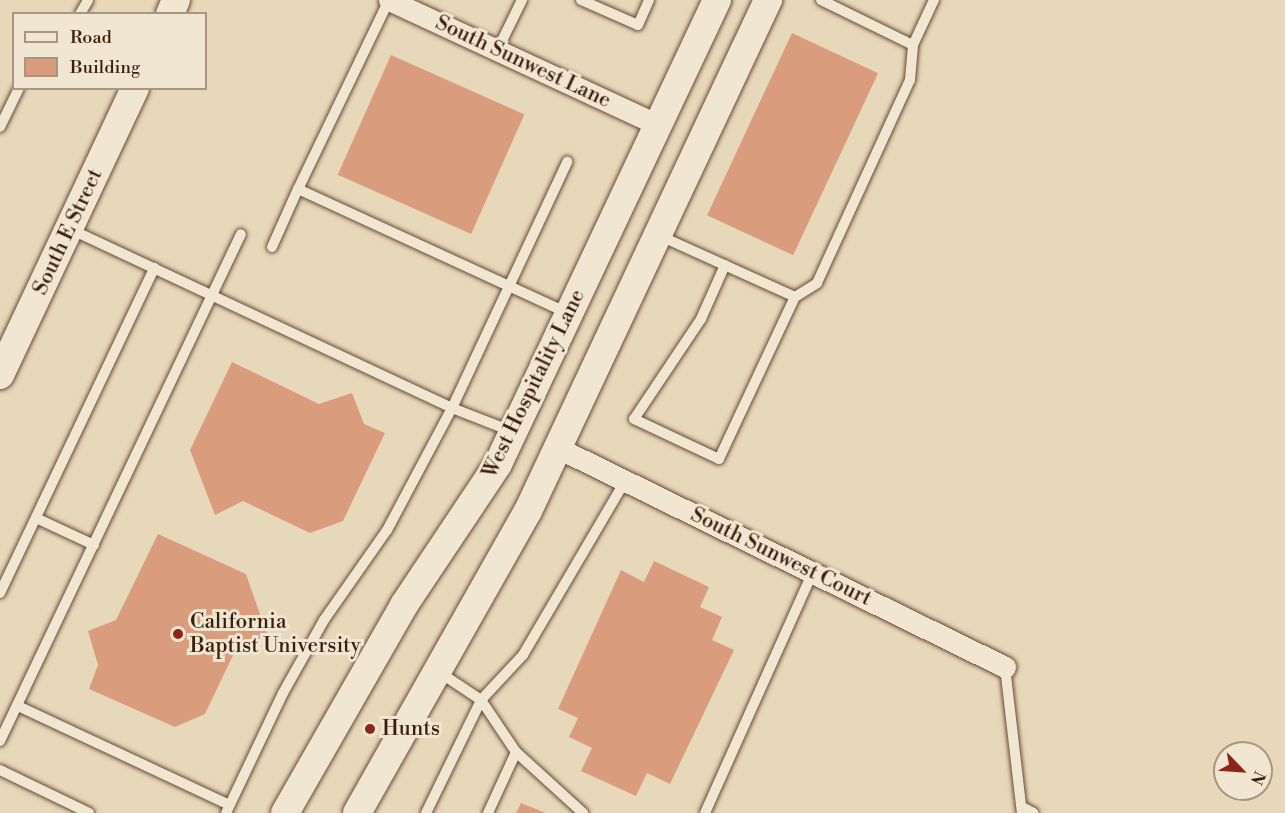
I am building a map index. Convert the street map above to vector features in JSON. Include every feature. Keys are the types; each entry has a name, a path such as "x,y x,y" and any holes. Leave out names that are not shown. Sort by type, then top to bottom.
{"main road":[{"name":"West Hospitality Lane","path":"285,813 404,605 514,432 717,0"},
{"path":"357,813 558,448 768,0"},
{"name":"South E Street","path":"0,375 8,338 70,229 134,90"}],"street":[{"name":"South Sunwest Lane","path":"389,0 658,125"},
{"name":"South Sunwest Court","path":"558,448 1005,666"}],"lane":[{"path":"272,247 389,0"},
{"path":"497,51 522,0"},
{"path":"581,0 638,25 650,0"},
{"path":"725,265 700,318 634,419 719,459 795,297 817,283 910,80 913,45 934,0"},
{"path":"827,1 913,45"},
{"path":"0,127 18,90"},
{"path":"18,705 228,809 306,651 387,531 452,408 567,162"},
{"path":"298,189 569,314"},
{"path":"70,229 452,408 514,432"},
{"path":"0,741 241,234"},
{"path":"658,235 795,297"},
{"path":"0,593 154,268"},
{"path":"426,813 481,700 523,655 625,481"},
{"path":"36,518 94,545"},
{"path":"705,813 813,572"},
{"path":"1005,666 1022,810 1034,813"},
{"path":"437,670 481,700 516,752 583,813"},
{"path":"488,813 516,752"},
{"path":"0,770 89,813"}],"building":[{"path":"792,33 878,73 793,255 707,215"},
{"path":"391,55 524,114 471,234 338,175"},
{"path":"232,362 319,404 352,393 364,424 385,433 343,521 310,533 243,501 215,515 190,450"},
{"name":"California Baptist University","path":"158,534 246,574 268,637 235,651 205,714 175,727 89,689 98,665 88,631 116,620"},
{"path":"654,561 709,587 700,607 722,617 712,640 734,650 670,784 647,773 636,796 581,771 592,748 569,737 578,718 558,709 621,570 644,582"},
{"path":"521,803 546,813 516,813"}],"place":[{"name":"California Baptist University","path":"178,634"},
{"name":"Hunts","path":"370,729"}]}
